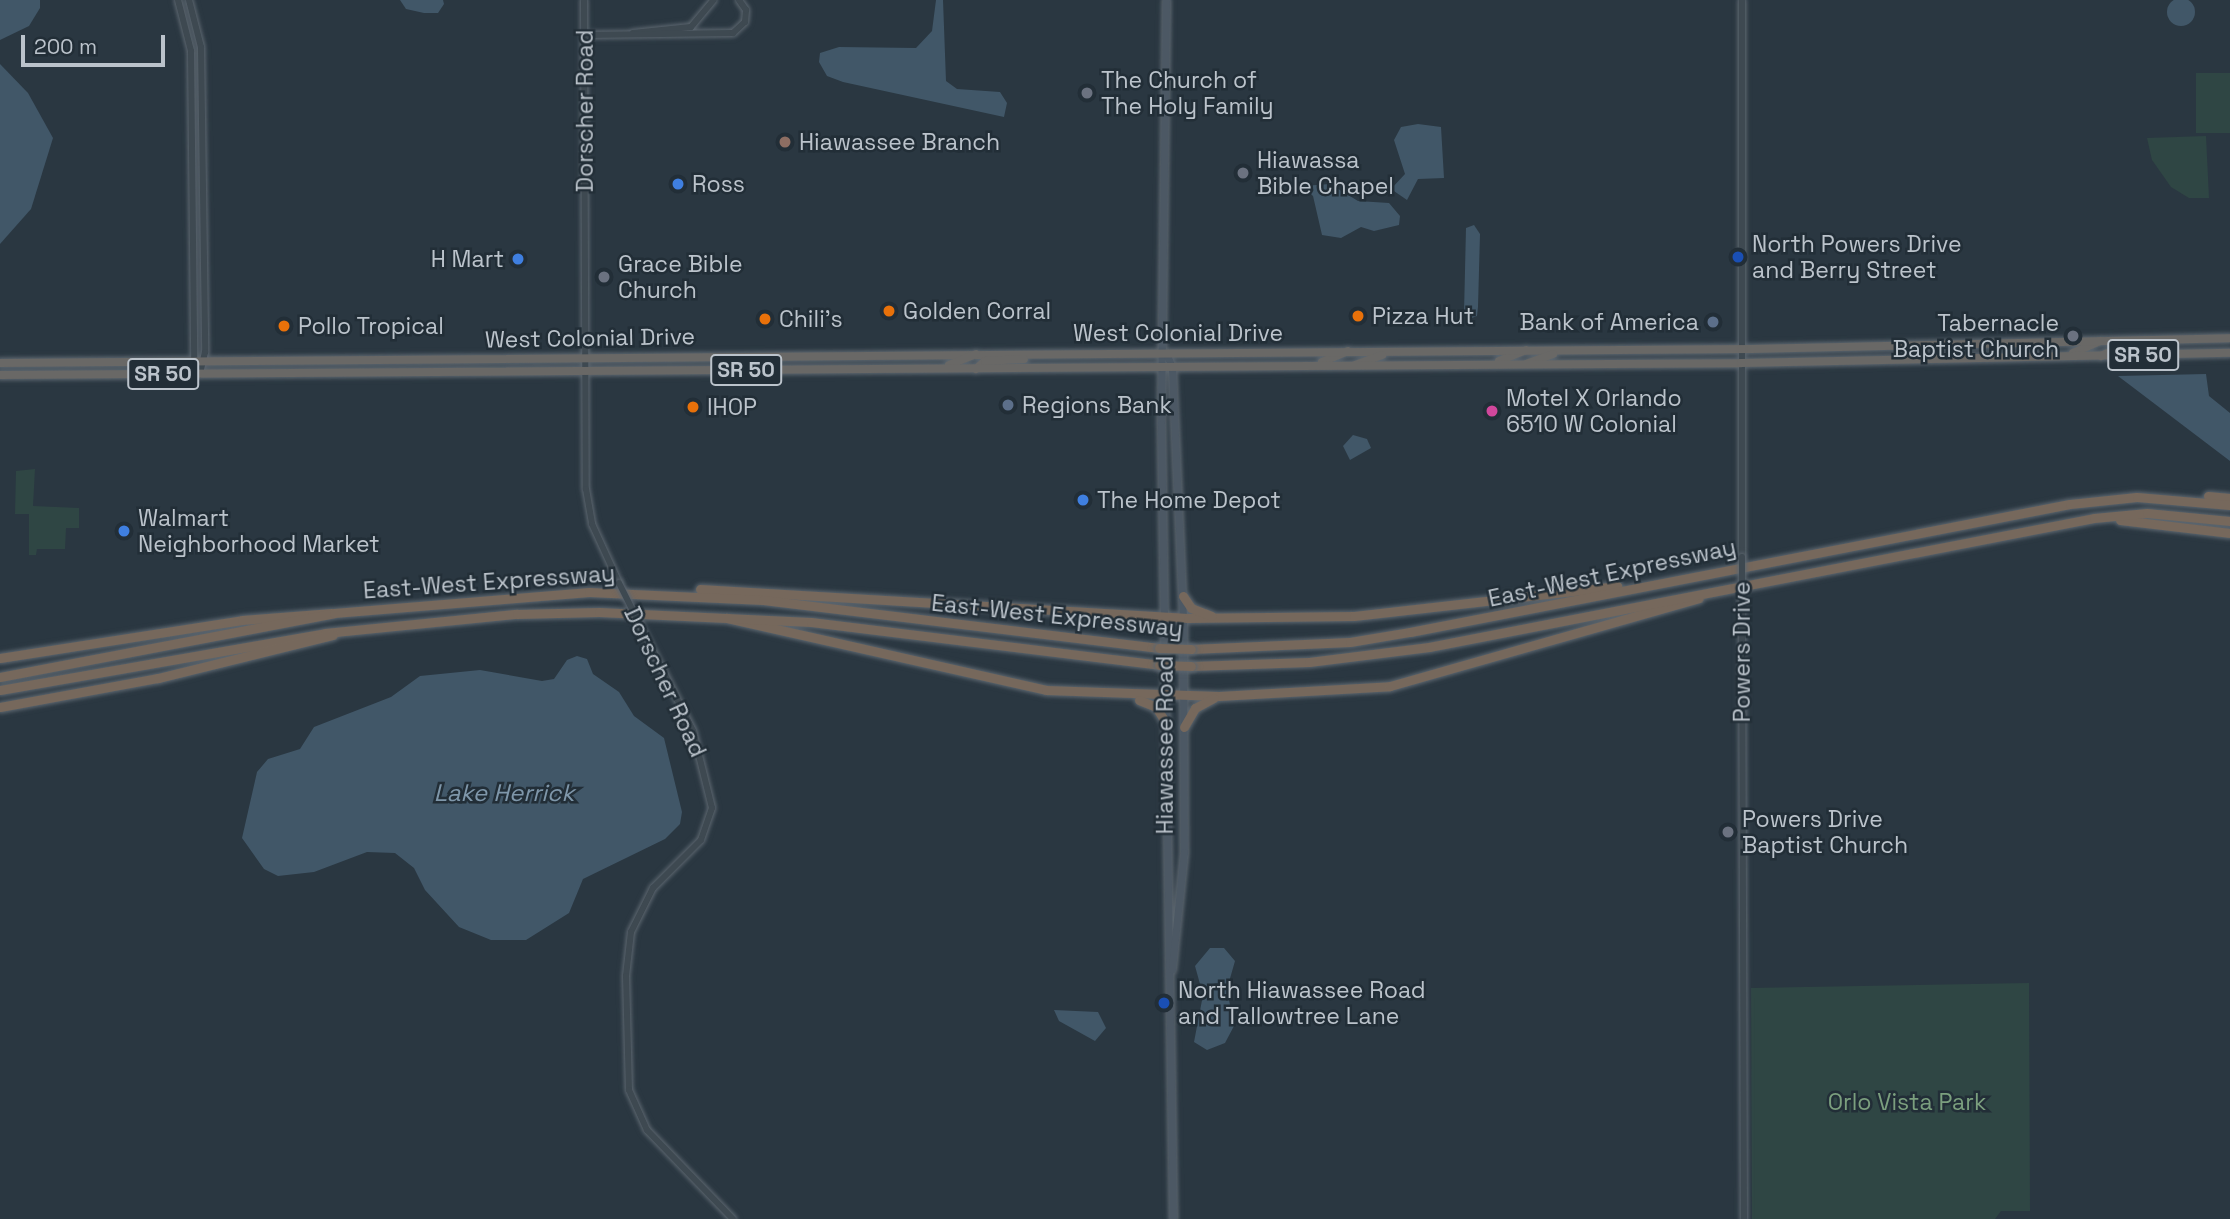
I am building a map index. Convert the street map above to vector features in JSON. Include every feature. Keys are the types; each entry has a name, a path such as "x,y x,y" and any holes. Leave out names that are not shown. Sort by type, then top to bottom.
{"highway":[{"name":"West Colonial Drive","path":"0,363 1741,349 2230,338"},
{"path":"2057,357 2093,349 2101,341"},
{"path":"2101,356 2141,341"},
{"path":"1475,365 1518,357 1526,350"},
{"path":"1526,365 1534,358 1576,350"},
{"path":"1302,366 1339,359 1348,351"},
{"path":"1355,366 1366,358 1402,351"},
{"name":"West Colonial Drive","path":"0,375 1741,363 2230,353"},
{"path":"929,369 969,361 976,354"},
{"path":"976,369 985,361 1047,354"},
{"path":"796,370 797,356"},
{"path":"369,373 412,359"},
{"path":"331,373 359,368 371,360"},
{"path":"13,375 43,362"},
{"path":"2137,497 2230,498"},
{"name":"East-West Expressway","path":"0,677 334,613 521,594 673,593 1159,649 1350,642 2070,504 2137,497 2230,505"},
{"name":"East-West Expressway","path":"0,690 338,632 517,614 719,615 1159,665 1191,666 1371,655 1706,594 2094,518 2147,513 2230,521"},
{"path":"2094,518 2230,533"},
{"path":"673,593 784,592 1183,618 1220,618 1367,615 1650,583"},
{"path":"719,615 1046,690 1116,696 1219,696 1390,686 1706,594"},
{"path":"1183,596 1191,608 1220,618"},
{"path":"0,658 242,620 334,613"},
{"path":"0,707 158,678 319,642 338,632"},
{"path":"1116,696 1151,704 1167,723"},
{"path":"1184,727 1195,708 1219,696"}],"main road":[{"name":"Hiawassee Road","path":"1166,0 1166,353 1161,367 1172,969 1173,1219"},
{"name":"Hiawassee Road","path":"1166,353 1172,367 1183,596 1184,696 1184,852 1172,969"}],"street":[{"path":"178,0 191,51 194,361 200,374"},
{"path":"189,0 201,47 205,361 200,374"},
{"name":"Dorscher Road","path":"584,0 584,372 587,502 620,583 693,731 712,808 701,840 653,888 631,932 626,976 629,1090 647,1130 733,1219"},
{"path":"631,34 691,27 714,0"},
{"path":"585,34 736,32 746,14 739,0"},
{"name":"Powers Drive","path":"1742,0 1744,1219"}],"green space":[{"path":"2196,73 2230,73 2230,133 2196,133"},
{"path":"2206,136 2209,198 2189,198 2171,187 2152,160 2147,138"},
{"path":"35,469 33,506 79,508 79,528 66,528 65,549 37,549 36,555 29,555 29,514 15,514 16,471"},
{"name":"Orlo Vista Park","path":"2029,983 2030,1211 2001,1211 1995,1219 1752,1219 1751,988"}],"water":[{"path":"2181,-2 2191,2 2195,12 2191,22 2181,26 2171,22 2167,12 2171,2"},
{"path":"0,0 40,0 40,8 29,26 0,40"},
{"path":"400,0 443,0 444,4 438,13 424,13 406,9"},
{"path":"936,0 943,0 946,81 957,89 1000,92 1007,103 1004,117 843,82 827,76 819,62 820,53 839,47 916,48 932,31"},
{"path":"0,64 28,93 53,138 31,209 0,244"},
{"path":"1418,124 1441,127 1444,178 1418,179 1407,200 1391,189 1405,174 1394,140 1401,127"},
{"path":"1330,184 1358,201 1389,203 1400,216 1399,225 1374,231 1361,227 1341,238 1322,235 1313,196 1303,186"},
{"path":"1474,225 1480,234 1478,307 1477,316 1469,319 1464,313 1466,228"},
{"path":"2206,374 2209,396 2230,413 2230,461 2118,376"},
{"path":"1353,435 1367,439 1371,448 1350,460 1343,446"},
{"name":"Lake Herrick","path":"577,656 587,659 593,674 619,692 634,716 664,738 682,812 680,824 665,839 583,879 569,913 526,940 491,940 459,927 425,890 414,868 395,853 367,852 314,872 278,876 264,869 242,838 257,772 268,759 300,749 314,727 391,697 420,676 480,670 542,681 554,679 567,660"},
{"path":"1210,948 1224,948 1235,961 1227,989 1234,1026 1225,1043 1207,1050 1194,1042 1203,995 1195,966"},
{"path":"1054,1010 1098,1012 1106,1028 1095,1041 1059,1021"}],"place":[{"name":"The Church of The Holy Family","path":"1087,93"},
{"name":"Hiawassee Branch","path":"785,142"},
{"name":"Hiawassa Bible Chapel","path":"1243,173"},
{"name":"Ross","path":"678,184"},
{"name":"North Powers Drive and Berry Street","path":"1738,257"},
{"name":"H Mart","path":"518,259"},
{"name":"Grace Bible Church","path":"604,277"},
{"name":"Golden Corral","path":"889,311"},
{"name":"Pizza Hut","path":"1358,316"},
{"name":"Chili's","path":"765,319"},
{"name":"Bank of America","path":"1713,322"},
{"name":"Pollo Tropical","path":"284,326"},
{"name":"Tabernacle Baptist Church","path":"2073,336"},
{"name":"Regions Bank","path":"1008,405"},
{"name":"IHOP","path":"693,407"},
{"name":"Motel X Orlando 6510 W Colonial","path":"1492,411"},
{"name":"The Home Depot","path":"1083,500"},
{"name":"Walmart Neighborhood Market","path":"124,531"},
{"name":"Powers Drive Baptist Church","path":"1728,832"},
{"name":"North Hiawassee Road and Tallowtree Lane","path":"1164,1003"}]}
